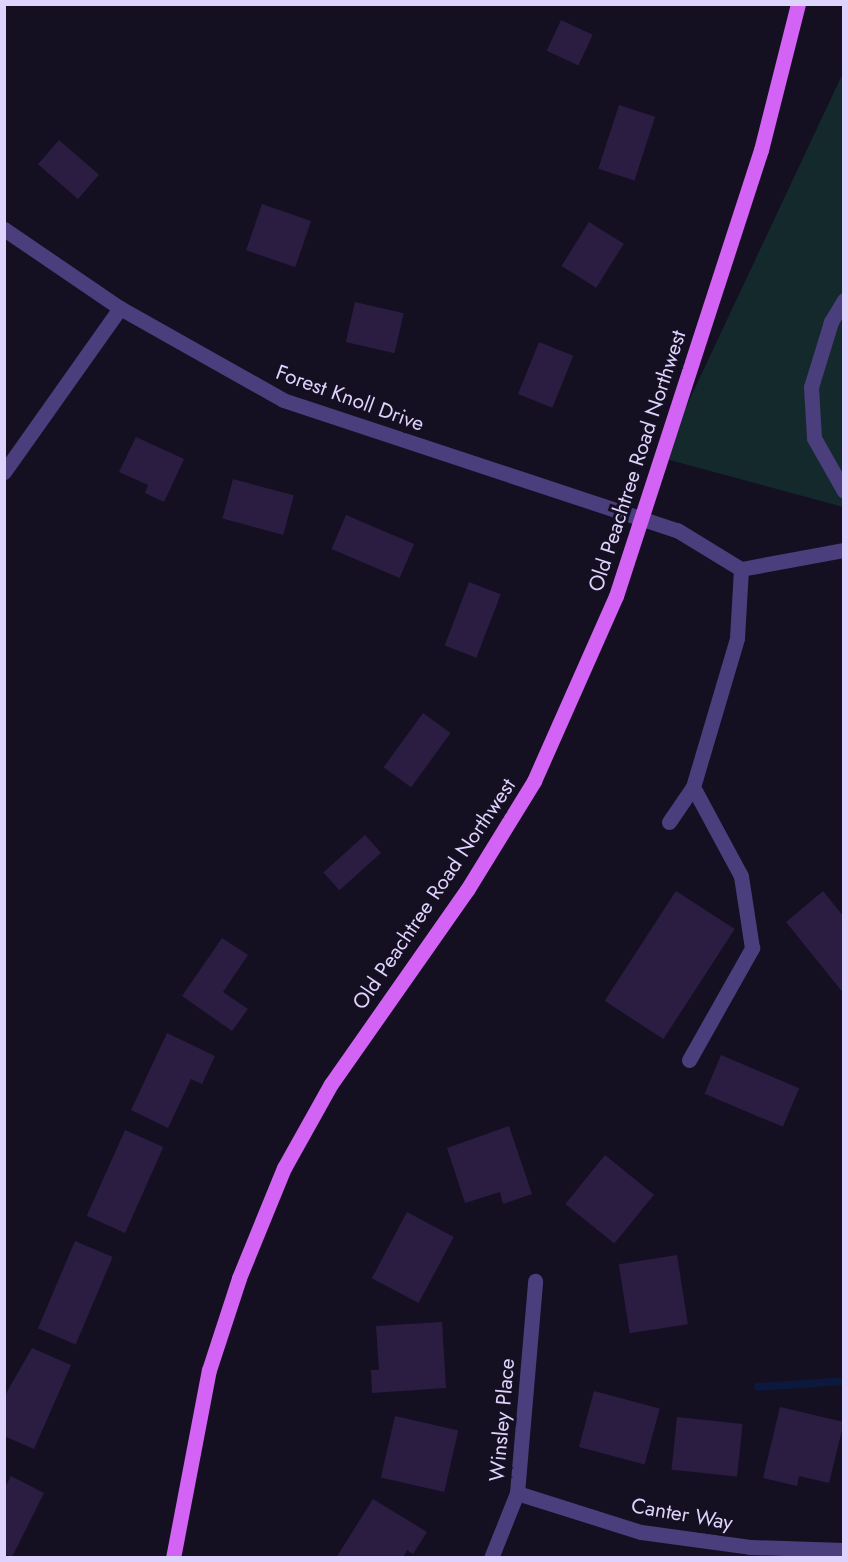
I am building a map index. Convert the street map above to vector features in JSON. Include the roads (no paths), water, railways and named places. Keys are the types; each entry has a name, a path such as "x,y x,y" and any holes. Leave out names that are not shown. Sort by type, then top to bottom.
{"main road":[{"name":"Old Peachtree Road Northwest","path":"173,1557 209,1370 239,1278 284,1168 331,1084 467,890 534,781 616,596 761,150 798,4"}],"street":[{"name":"Forest Knoll Drive","path":"4,229 120,308 283,400 677,530 741,569"},
{"path":"843,300 831,322 811,387 814,438 843,491"},
{"path":"4,472 120,308"},
{"path":"669,822 693,787 737,638 741,569 843,550"},
{"path":"689,1060 752,948 741,876 693,787"},
{"name":"Winsley Place","path":"491,1557 517,1492 535,1281"},
{"name":"Canter Way","path":"517,1492 641,1532 750,1547 843,1550"}],"waterway":[{"path":"758,1387 844,1381"}]}
